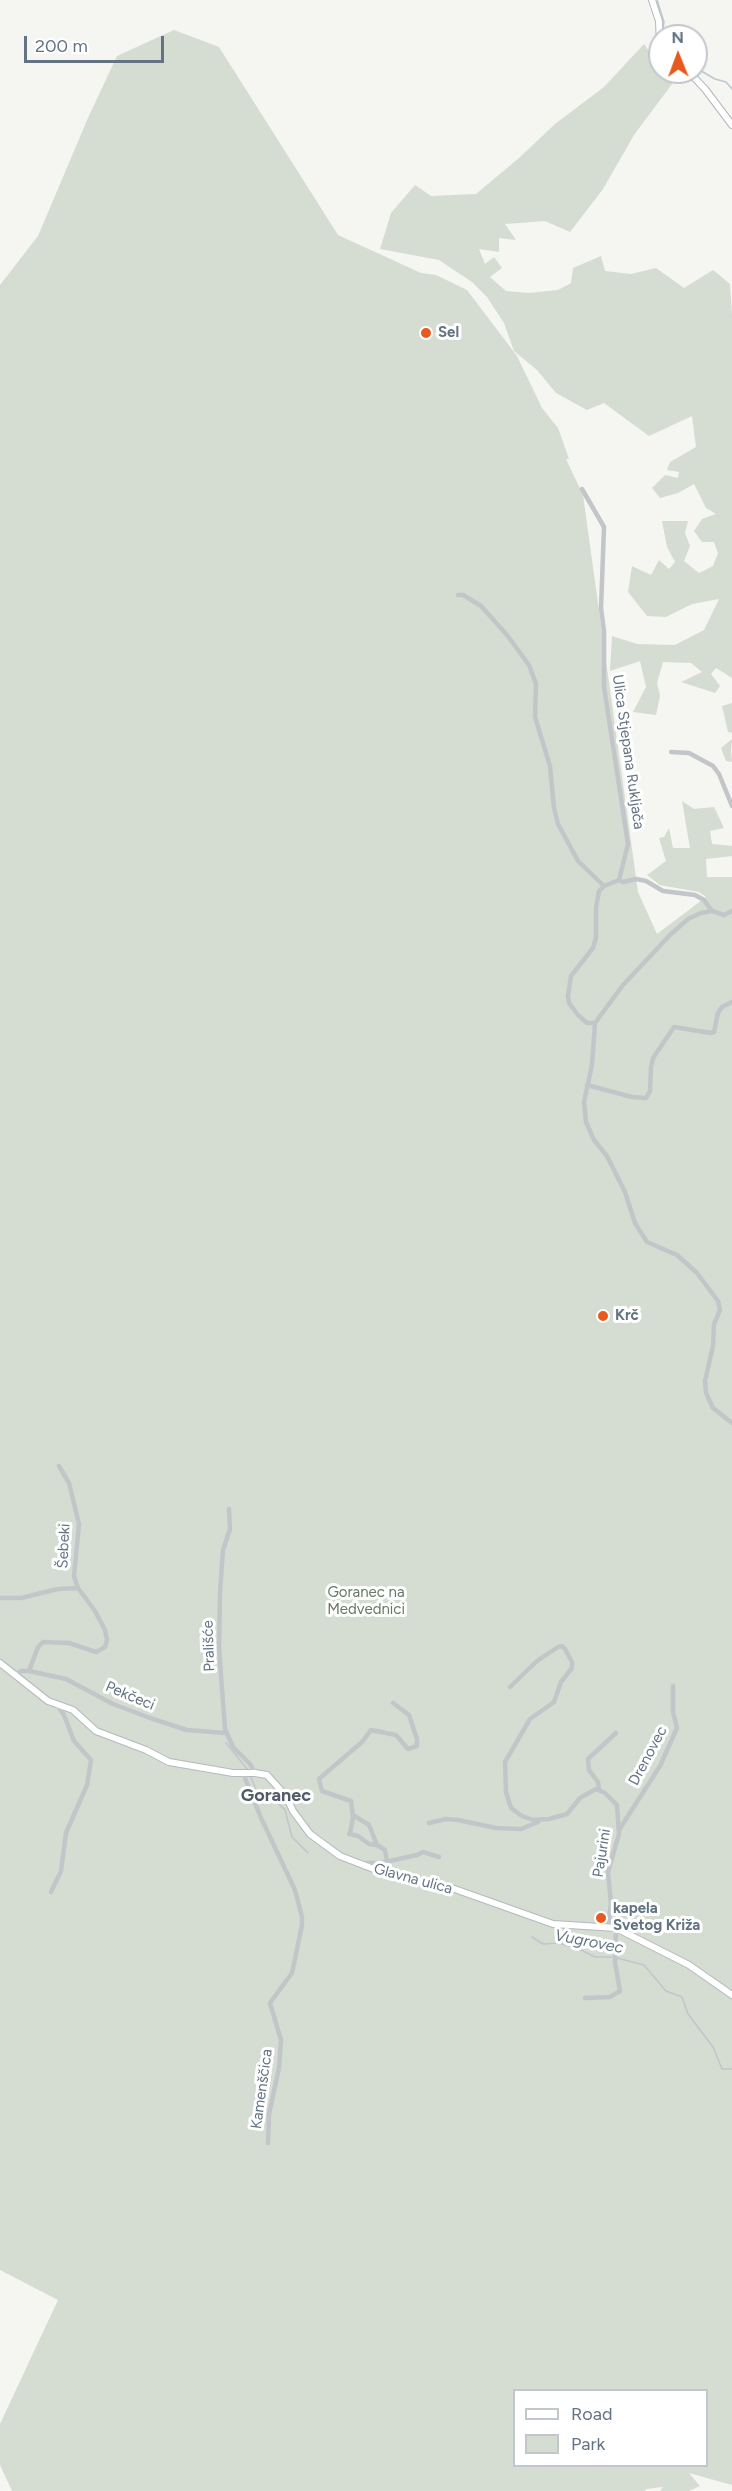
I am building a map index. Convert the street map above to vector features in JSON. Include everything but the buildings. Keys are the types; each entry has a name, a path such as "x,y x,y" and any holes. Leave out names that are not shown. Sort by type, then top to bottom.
{"main road":[{"path":"652,0 659,24"},
{"path":"701,84 732,125"},
{"path":"0,1663 36,1692 56,1704 73,1710 96,1731 146,1750 169,1762 251,1773"},
{"name":"Glavna ulica","path":"251,1773 271,1778 310,1834 340,1856 384,1873 449,1887 553,1924 616,1928 689,1965 732,1995"}],"street":[{"name":"Ulica Stjepana Rukljača","path":"582,489 604,527 601,608 604,631 604,687 628,844 619,880"},
{"path":"458,595 463,595 482,606 529,665 537,684 535,717 550,766 558,824 578,861 604,886"},
{"path":"671,752 689,753 713,766 719,774 732,806"},
{"path":"595,1023 587,1023 578,1016 568,996 571,975 593,948 596,938 596,908 599,891 604,886 619,880 623,882 636,879 646,881 663,891 695,895 704,900 712,911 719,915 732,911"},
{"path":"712,911 688,919 670,935 623,985 595,1023 592,1065 584,1102 586,1122 594,1140 607,1156 625,1192 635,1223 646,1242 677,1255 691,1267 718,1301 720,1310 714,1324 713,1346 705,1381 706,1394 713,1408 732,1423"},
{"path":"587,1085 646,1098 650,1091 653,1058 674,1027 714,1032 718,1013 722,1007 732,1002"},
{"name":"Šebeki","path":"0,1598 21,1598 58,1589 78,1588 74,1576 79,1524 69,1483 59,1466"},
{"name":"Prališće","path":"225,1733 219,1648 223,1550 230,1529 229,1509"},
{"path":"29,1671 38,1647 43,1642 69,1643 96,1652 105,1647 107,1640 105,1630 95,1611 78,1588"},
{"path":"510,1687 537,1661 558,1647 565,1649 572,1662 572,1668 561,1683 554,1702 530,1719 505,1762 506,1792 511,1808 522,1816 540,1820"},
{"name":"Pekčeci","path":"15,1674 29,1671 66,1679 128,1710 187,1730 225,1733"},
{"name":"Drenovec","path":"619,1830 660,1766 677,1728 673,1712 673,1686"},
{"path":"387,1862 385,1850 349,1834 353,1815 351,1801 322,1791 319,1779 362,1742 371,1730 389,1732 396,1735 406,1748 415,1748 418,1743 409,1715 393,1703"},
{"path":"51,1892 61,1871 66,1833 87,1785 90,1766 88,1754 74,1741 64,1715 56,1704"},
{"path":"225,1733 233,1747 250,1764 251,1773"},
{"name":"Pajurini","path":"608,1926 611,1903 608,1872 619,1830 616,1805 599,1789 598,1782 589,1770 588,1759 616,1733"},
{"name":"Kamenščica","path":"251,1773 261,1818 295,1890 302,1917 292,1972 270,2003 277,2021 280,2045 274,2096 269,2114 268,2143"},
{"path":"429,1823 458,1820 496,1828 521,1829 540,1820 567,1814 580,1798 599,1789"},
{"path":"353,1815 369,1825 377,1845"},
{"path":"358,1863 387,1862 423,1852 439,1857"},
{"path":"585,1998 610,1997 620,1991 615,1962 616,1928"}],"green space":[{"name":"Goranec na Medvednici","path":"174,30 219,47 338,235 421,273 436,275 467,290 517,356 542,408 558,428 569,459 566,459 583,495 638,892 657,934 706,897 699,892 660,885 647,875 666,861 659,838 664,837 669,828 673,848 690,848 682,801 694,809 714,807 724,828 710,831 712,844 732,846 732,856 706,859 707,877 732,877 732,2485 689,2473 700,2486 689,2491 660,2491 663,2487 645,2491 12,2491 0,2465 0,2424 58,2300 0,2270 0,285 38,236 117,56"},
{"path":"644,44 648,50 648,84 672,84 634,135 603,189 570,232 545,221 505,224 516,240 499,238 499,252 479,249 485,264 494,257 502,268 490,277 506,291 529,293 558,290 571,283 573,268 601,256 605,271 631,274 656,268 684,288 713,270 730,284 732,315 732,678 716,668 711,674 720,686 715,693 681,682 702,672 691,663 663,662 657,683 660,696 656,715 633,712 646,687 640,661 610,671 612,636 637,644 675,645 704,630 719,599 692,604 666,617 647,616 628,592 632,566 651,575 659,560 669,569 675,562 667,547 662,521 688,521 685,533 690,546 684,561 699,573 713,566 718,553 714,542 702,542 694,531 702,519 716,514 706,508 694,484 678,493 660,498 652,488 665,475 678,478 679,472 667,470 670,462 696,447 692,416 649,436 604,403 587,410 556,393 537,370 514,351 504,323 487,297 472,282 439,260 380,249 391,213 415,185 431,196 476,194 555,124 604,87"},
{"path":"732,703 732,733 728,732 722,706"},
{"path":"732,739 732,762 726,761 721,748"}],"waterway":[{"path":"657,0 664,24"},
{"path":"708,75 726,82 732,89"},
{"path":"226,1743 248,1770"},
{"path":"250,1775 256,1790 285,1810 292,1837 308,1853"},
{"name":"Vugrovec","path":"532,1937 543,1944 559,1943 595,1957 612,1957"},
{"name":"Vugrovec","path":"617,1958 644,1965 666,1991 682,1997 688,2014 713,2047 722,2069 732,2069"}],"place":[{"name":"Sel","path":"426,333"},
{"name":"Krč","path":"603,1316"},
{"name":"kapela Svetog Križa","path":"601,1918"}],"district":[{"name":"Goranec","path":"276,1796"}]}
